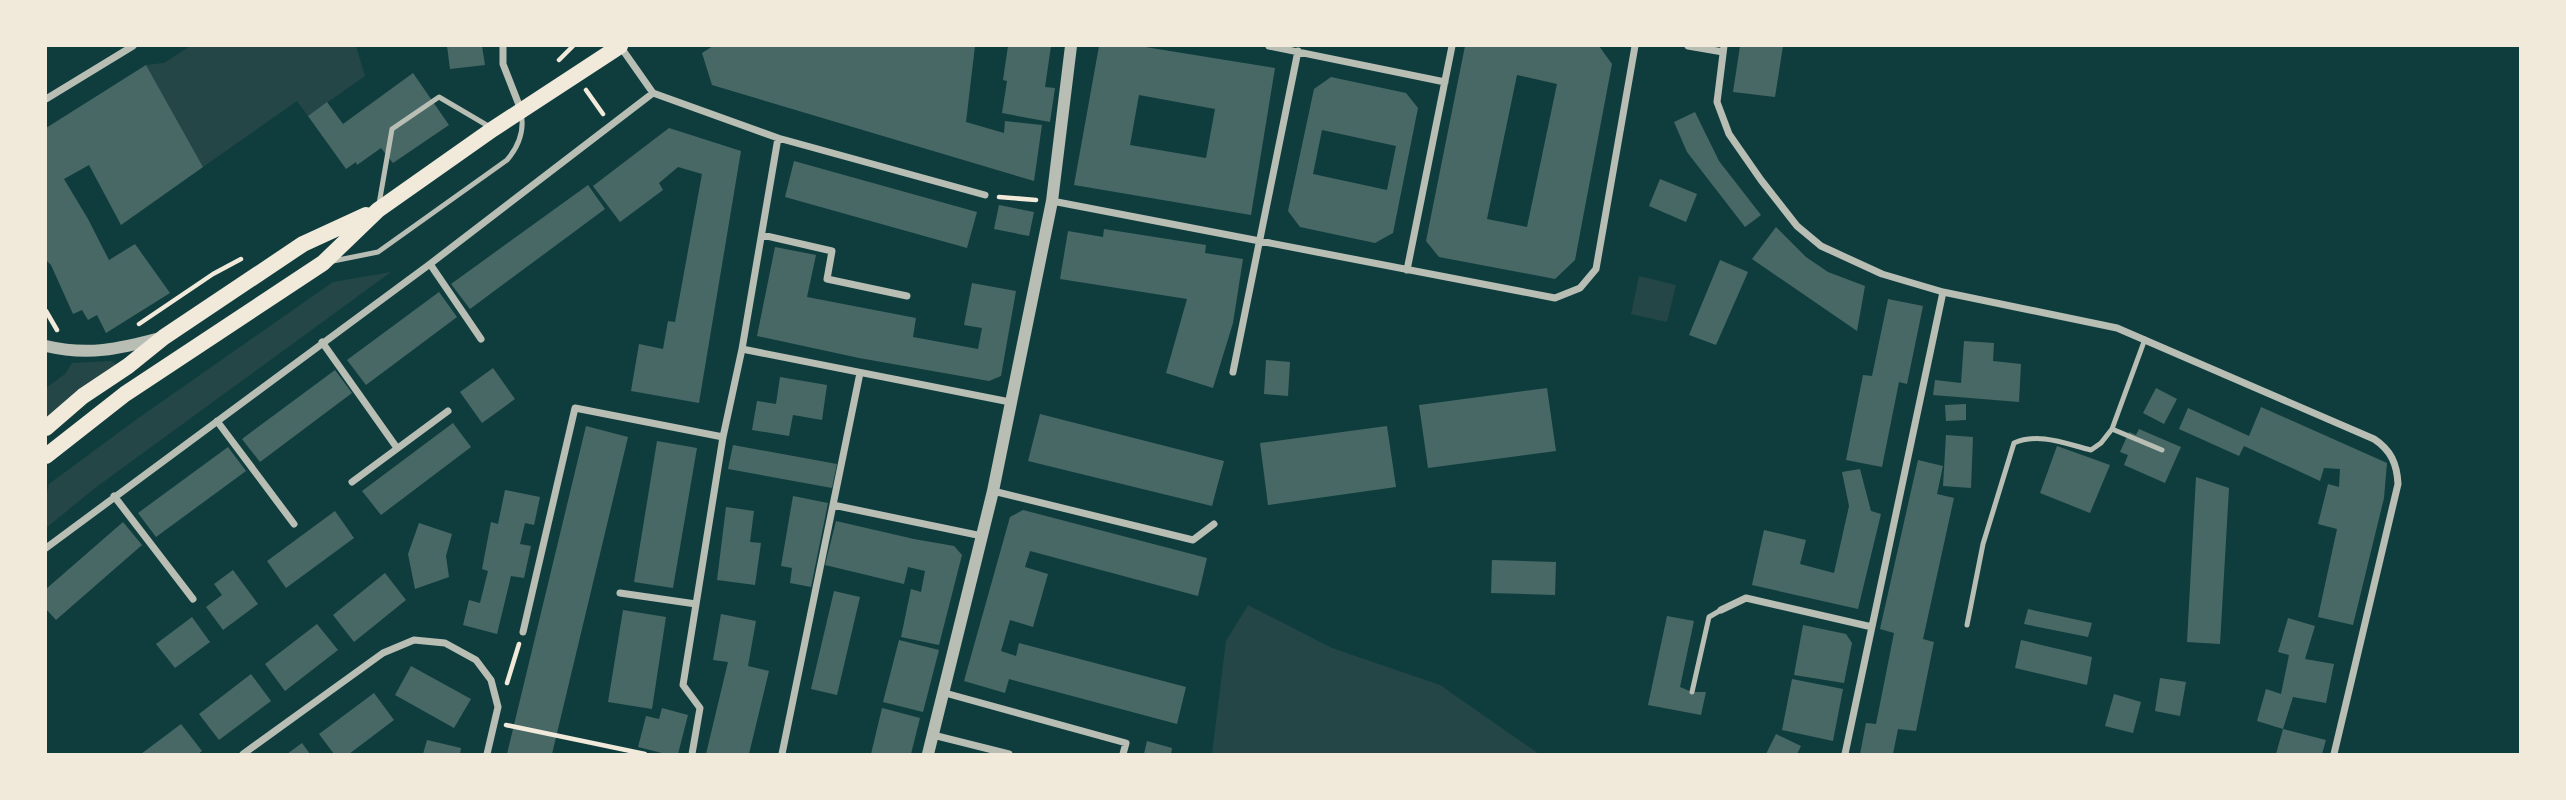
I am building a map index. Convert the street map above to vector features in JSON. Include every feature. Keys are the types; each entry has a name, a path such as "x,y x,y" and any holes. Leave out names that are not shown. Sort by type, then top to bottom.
{"main road":[{"path":"46,455 125,394 323,263 378,210 521,110 620,46"},
{"path":"46,428 83,396 128,366 164,337 303,244 378,210"}],"street":[{"path":"46,99 133,46"},
{"path":"503,46 503,64 521,110"},
{"path":"620,46 653,93 778,138 985,195"},
{"path":"928,754 993,491 1052,201 1071,46"},
{"path":"1269,46 1445,82"},
{"path":"1407,270 1452,46"},
{"path":"1052,201 1555,298 1580,288 1596,269 1635,46"},
{"path":"1688,46 1724,49 1717,102 1729,134 1797,226 1821,246 1882,274 1943,292 2117,328 2374,439 2388,450 2398,484 2334,754"},
{"path":"1233,372 1298,51"},
{"path":"46,548 429,264 653,93"},
{"path":"692,754 700,708 682,685 723,437 742,349 778,138"},
{"path":"762,235 832,251 827,279 907,296"},
{"path":"429,264 481,339"},
{"path":"1845,754 1943,292"},
{"path":"46,346 65,351 114,351 164,337"},
{"path":"322,342 397,449"},
{"path":"742,349 1010,402"},
{"path":"782,754 860,373"},
{"path":"523,632 575,408 723,437"},
{"path":"352,482 448,411"},
{"path":"217,421 295,524"},
{"path":"993,491 1193,540 1214,524"},
{"path":"114,496 192,599"},
{"path":"833,505 982,536"},
{"path":"620,593 696,604"},
{"path":"1721,610 1746,598 1872,627"},
{"path":"243,754 383,653 414,640 445,643 476,660 491,680 498,707 487,754"},
{"path":"945,693 1126,743 1123,754"},
{"path":"933,735 1009,754"}],"lane":[{"path":"594,64 604,46"},
{"path":"378,210 392,129 439,97 493,129"},
{"path":"323,263 378,252 507,160 520,140 523,120 521,110"},
{"path":"1967,625 1983,544 2014,443 2024,439 2051,439 2091,450 2101,443 2112,429 2145,339"},
{"path":"2112,429 2162,450"},
{"path":"1692,692 1709,617 1721,610"}],"path":[{"path":"562,58 573,46"},
{"path":"985,195 1052,201"},
{"path":"498,707 523,632"},
{"path":"495,723 645,754"}],"shaded area":[{"path":"190,46 356,46 365,76 308,116 297,101 203,167 146,65 164,63"},
{"path":"391,272 95,488 46,528 46,497 49,484 333,282"},
{"path":"1639,276 1676,285 1667,322 1631,314"},
{"path":"111,361 116,364 113,369 48,418 46,388 65,374 72,363"},
{"path":"1248,605 1332,648 1440,685 1539,754 1212,754 1226,641"}],"building":[{"path":"447,46 482,46 485,65 450,69"},
{"path":"713,46 975,46 966,122 1004,133 1005,121 1042,125 1034,181 712,85 702,53"},
{"path":"1008,46 1051,46 1045,87 1055,88 1050,122 1002,113 1007,81 1003,80"},
{"path":"1099,46 1139,46 1275,68 1251,215 1074,185","holes":["1139,95 1215,109 1206,158 1130,145"]},
{"path":"1465,46 1599,46 1612,64 1575,260 1555,279 1439,257 1426,241","holes":["1517,75 1557,84 1527,227 1487,219"]},
{"path":"1740,46 1783,46 1775,97 1733,92"},
{"path":"146,65 203,167 121,225 89,165 64,179 109,260 135,244 170,293 106,333 97,315 88,320 82,310 73,314 51,265 46,260 46,128"},
{"path":"413,73 449,125 393,163 381,148 357,165 356,162 346,169 308,116 327,102 343,124"},
{"path":"1331,77 1406,93 1418,108 1393,233 1375,243 1300,227 1288,211 1314,89","holes":["1322,130 1396,146 1387,190 1313,174"]},
{"path":"1695,112 1719,161 1761,215 1745,227 1687,152 1674,122"},
{"path":"669,128 741,151 699,403 631,391 639,344 663,349 668,321 675,322 702,174 678,167 659,183 663,190 620,222 593,186"},
{"path":"794,161 977,212 967,248 785,197"},
{"path":"1660,179 1697,194 1686,222 1649,206"},
{"path":"588,185 605,209 470,309 451,284"},
{"path":"999,205 1034,212 1029,236 994,229"},
{"path":"1776,227 1806,257 1828,272 1865,286 1857,331 1752,259"},
{"path":"1104,229 1206,245 1205,253 1243,259 1233,323 1213,388 1166,373 1187,299 1060,279 1068,231 1103,237"},
{"path":"775,247 816,255 807,297 916,318 913,337 978,349 982,328 964,325 972,283 1016,291 1001,376 989,381 859,358 757,336"},
{"path":"1720,260 1748,272 1716,345 1689,335"},
{"path":"439,292 457,317 366,385 347,360"},
{"path":"1888,299 1923,306 1907,384 1899,382 1882,467 1846,460 1863,375 1872,376"},
{"path":"1964,341 1994,343 1993,361 2021,364 2019,402 1933,395 1935,380 1961,383"},
{"path":"1266,360 1290,362 1288,396 1264,394"},
{"path":"493,368 515,399 482,423 460,392"},
{"path":"335,370 352,393 260,462 242,439"},
{"path":"780,377 827,385 822,420 793,415 789,436 752,430 757,401 776,404"},
{"path":"1547,388 1556,451 1428,468 1419,405"},
{"path":"2156,388 2177,399 2164,424 2143,413"},
{"path":"1966,404 1966,420 1946,421 1945,405"},
{"path":"2261,407 2387,463 2384,498 2353,625 2318,617 2337,529 2318,524 2328,484 2339,487 2340,469 2324,468 2320,481 2244,446 2239,456 2179,429 2188,408 2249,436"},
{"path":"1040,414 1224,461 1212,506 1028,461"},
{"path":"453,423 471,447 381,515 362,491"},
{"path":"586,426 628,437 552,754 507,754"},
{"path":"1387,426 1396,487 1268,505 1260,443"},
{"path":"2139,429 2181,447 2165,483 2124,465 2128,455 2120,452 2129,432 2136,435"},
{"path":"1946,435 1973,437 1971,488 1943,486"},
{"path":"657,441 697,448 673,588 634,582"},
{"path":"733,445 837,464 832,488 728,469"},
{"path":"2057,446 2110,465 2090,513 2040,493"},
{"path":"228,447 246,471 156,537 138,513"},
{"path":"1918,460 1943,466 1937,494 1954,498 1923,639 1934,642 1916,731 1898,729 1893,754 1860,754 1866,723 1876,724 1894,633 1880,629"},
{"path":"1860,469 1871,511 1881,514 1858,609 1752,585 1764,530 1806,540 1800,564 1834,573 1849,506 1842,472"},
{"path":"2196,477 2229,488 2220,644 2187,642"},
{"path":"505,490 540,497 534,525 525,523 520,544 531,546 524,578 511,576 497,634 463,625 469,600 480,603 488,571 482,569 491,522 498,524"},
{"path":"793,496 828,503 811,587 790,583 792,568 781,566"},
{"path":"726,507 754,511 750,542 761,543 755,585 717,580"},
{"path":"1023,510 1207,558 1198,596 1030,551 1025,567 1048,574 1033,627 1010,620 1001,651 1016,656 1019,643 1186,687 1177,724 1009,679 1005,693 964,681 1010,517"},
{"path":"335,511 354,538 286,588 267,561"},
{"path":"836,521 954,546 962,555 939,645 901,637 911,589 921,592 925,571 908,567 904,584 825,565"},
{"path":"123,522 142,545 56,620 46,609 46,589"},
{"path":"419,523 452,534 446,556 449,577 415,589 408,554"},
{"path":"1492,560 1556,562 1555,595 1491,593"},
{"path":"233,570 258,604 223,630 206,607 222,595 214,584"},
{"path":"385,573 406,600 354,642 333,615"},
{"path":"834,591 860,597 837,695 811,689"},
{"path":"2028,609 2092,623 2088,637 2024,624"},
{"path":"623,610 666,617 652,709 608,702"},
{"path":"721,614 756,621 748,666 769,671 749,754 706,754 728,662 713,660"},
{"path":"1667,616 1694,621 1680,687 1692,692 1706,692 1701,715 1648,705"},
{"path":"192,617 210,642 175,668 156,644"},
{"path":"2288,618 2315,626 2305,659 2334,664 2326,703 2293,697 2283,729 2257,721 2266,689 2281,694 2289,655 2278,652"},
{"path":"317,624 338,650 285,691 265,664"},
{"path":"1803,625 1846,634 1852,643 1844,683 1794,675"},
{"path":"899,640 939,650 923,712 883,702"},
{"path":"2021,640 2092,657 2087,685 2015,668"},
{"path":"411,666 471,699 454,728 395,695"},
{"path":"251,674 271,701 219,740 199,714"},
{"path":"2160,678 2186,682 2180,716 2155,711"},
{"path":"1792,679 1843,689 1833,741 1782,730"},
{"path":"374,693 394,720 349,754 334,754 319,734"},
{"path":"2114,694 2141,702 2133,733 2105,726"},
{"path":"662,708 688,715 678,754 638,747 646,716 659,719"},
{"path":"882,708 920,718 911,754 871,754"},
{"path":"181,724 202,751 198,754 141,754"},
{"path":"2283,729 2326,740 2322,754 2276,754"},
{"path":"1776,734 1801,746 1797,754 1766,754"},
{"path":"427,740 461,748 460,754 423,754"},
{"path":"1147,741 1172,748 1171,754 1144,754"},
{"path":"302,743 310,754 287,754"}]}
